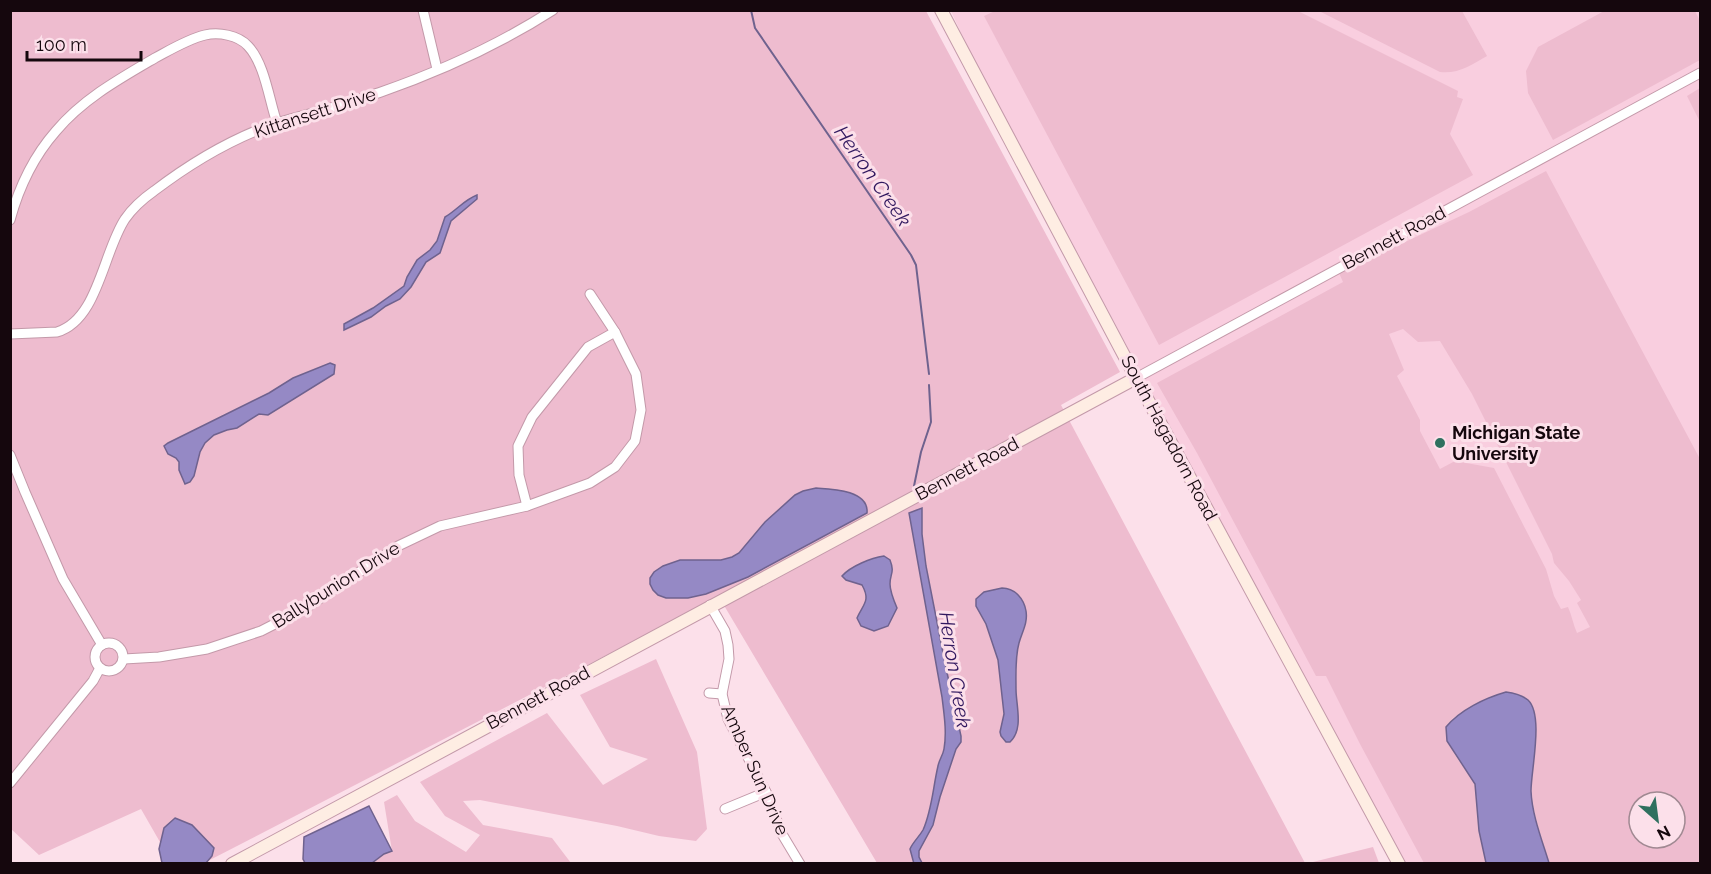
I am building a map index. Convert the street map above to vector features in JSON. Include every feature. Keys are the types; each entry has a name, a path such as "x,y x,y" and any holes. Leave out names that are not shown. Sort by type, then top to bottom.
{"street":[{"path":"423,10 437,69"},
{"name":"Kittansett Drive","path":"10,334 57,332 70,327 90,303 111,246 126,218 152,192 223,147 277,123 384,91 466,58 553,10"},
{"name":"South Hagadorn Road","path":"941,10 1136,378 1399,864"},
{"path":"10,220 22,183 45,144 81,104 105,87 157,57 206,35 223,34 248,45 259,64 269,90 277,123"},
{"name":"Bennett Road","path":"231,864 1701,73"},
{"name":"Ballybunion Drive","path":"124,659 159,657 207,649 261,631 306,608 398,546 440,526 527,506 590,483 615,466 635,441 641,410 636,374 615,332 590,294"},
{"path":"527,506 519,475 518,446 532,417 588,347 615,332"},
{"path":"10,455 63,579 102,645"},
{"name":"Amber Sun Drive","path":"710,606 725,631 728,645 729,659 722,694 728,718 766,792 782,834 800,864"},
{"path":"110,643 116,644 122,650 124,659 119,668 108,672 100,668 95,661 95,656 102,645 110,643"},
{"path":"10,783 93,681 100,668"},
{"path":"709,693 722,694"},
{"path":"725,809 766,792"}],"shaded area":[{"path":"1606,10 1695,11 1700,21 1700,60 1553,140 1528,93 1526,71 1538,47"},
{"path":"10,11 926,11 1120,372 1061,405 1305,863 877,863 719,597 204,863 172,863 141,809 39,855 10,828"},
{"name":"Michigan State University","path":"951,11 1700,11 1700,863 1404,863 974,61"},
{"path":"995,11 1298,11 1458,91 1457,97 1463,99 1450,134 1473,175 1159,345 984,16"},
{"path":"1319,11 1462,11 1487,56 1459,70 1440,72"},
{"path":"1700,88 1700,122 1687,96"},
{"path":"1546,171 1700,459 1700,863 1549,863 1536,821 1532,794 1536,742 1491,696 1453,718 1446,727 1455,755 1475,784 1479,831 1486,863 1424,863 1326,676 1316,676 1157,383 1343,282 1339,273 1469,212","holes":["1403,329 1418,342 1440,341 1472,394 1552,554 1554,563 1581,600 1577,603 1590,627 1577,633 1568,607 1561,609 1554,596 1546,569 1494,468 1455,461 1440,469 1420,431 1420,420 1397,376 1404,370 1389,334"]},
{"path":"477,195 477,199 451,221 440,253 426,262 411,287 400,299 344,330 344,324 373,308 404,286 417,260 437,241 445,217"},
{"path":"330,363 335,365 334,374 268,415 259,414 237,428 214,435 205,443 200,452 194,476 190,482 185,484 179,470 179,462 168,454 164,446 269,393 293,378"},
{"path":"816,488 840,490 856,495 866,505 867,513 748,577 706,594 688,598 666,598 653,590 650,578 663,566 680,560 721,560 732,557 739,553 765,522 795,495"},
{"path":"922,508 926,566 961,742 956,749 933,825 919,851 922,863 914,864 910,849 926,822 944,749 945,736 942,697 909,513"},
{"path":"884,556 890,560 891,564 890,587 897,608 888,626 874,631 861,626 857,618 866,599 865,590 862,585 846,580 842,576 862,563"},
{"path":"1007,588 1018,595 1025,607 1026,615 1016,660 1018,724 1017,731 1010,742 1006,742 1000,732 1004,714 998,660 986,624 976,606 976,599 984,592"},
{"path":"656,659 697,752 707,829 696,841 659,836 480,800 463,801 483,825 552,838 571,863 372,864 384,854 392,851 384,802 397,795 415,821 466,852 480,835 445,816 420,782 547,713 603,785 648,759 610,747 580,695"},
{"path":"1506,692 1526,698 1533,707 1536,743 1531,791 1533,809 1549,863 1486,863 1479,831 1475,784 1447,741 1446,727 1458,715 1481,701"},
{"path":"369,806 392,851 372,863 305,863 303,859 304,837"},
{"path":"175,818 192,825 214,848 212,856 206,863 162,863 159,849 164,828"},
{"path":"1373,847 1379,863 1314,864 1313,862"}],"waterway":[{"name":"Herron Creek","path":"751,10 755,28 916,265 929,374"},
{"name":"Herron Creek","path":"914,486 921,452 931,422 929,385"}],"place":[{"name":"Michigan State University","path":"1440,443"}]}
